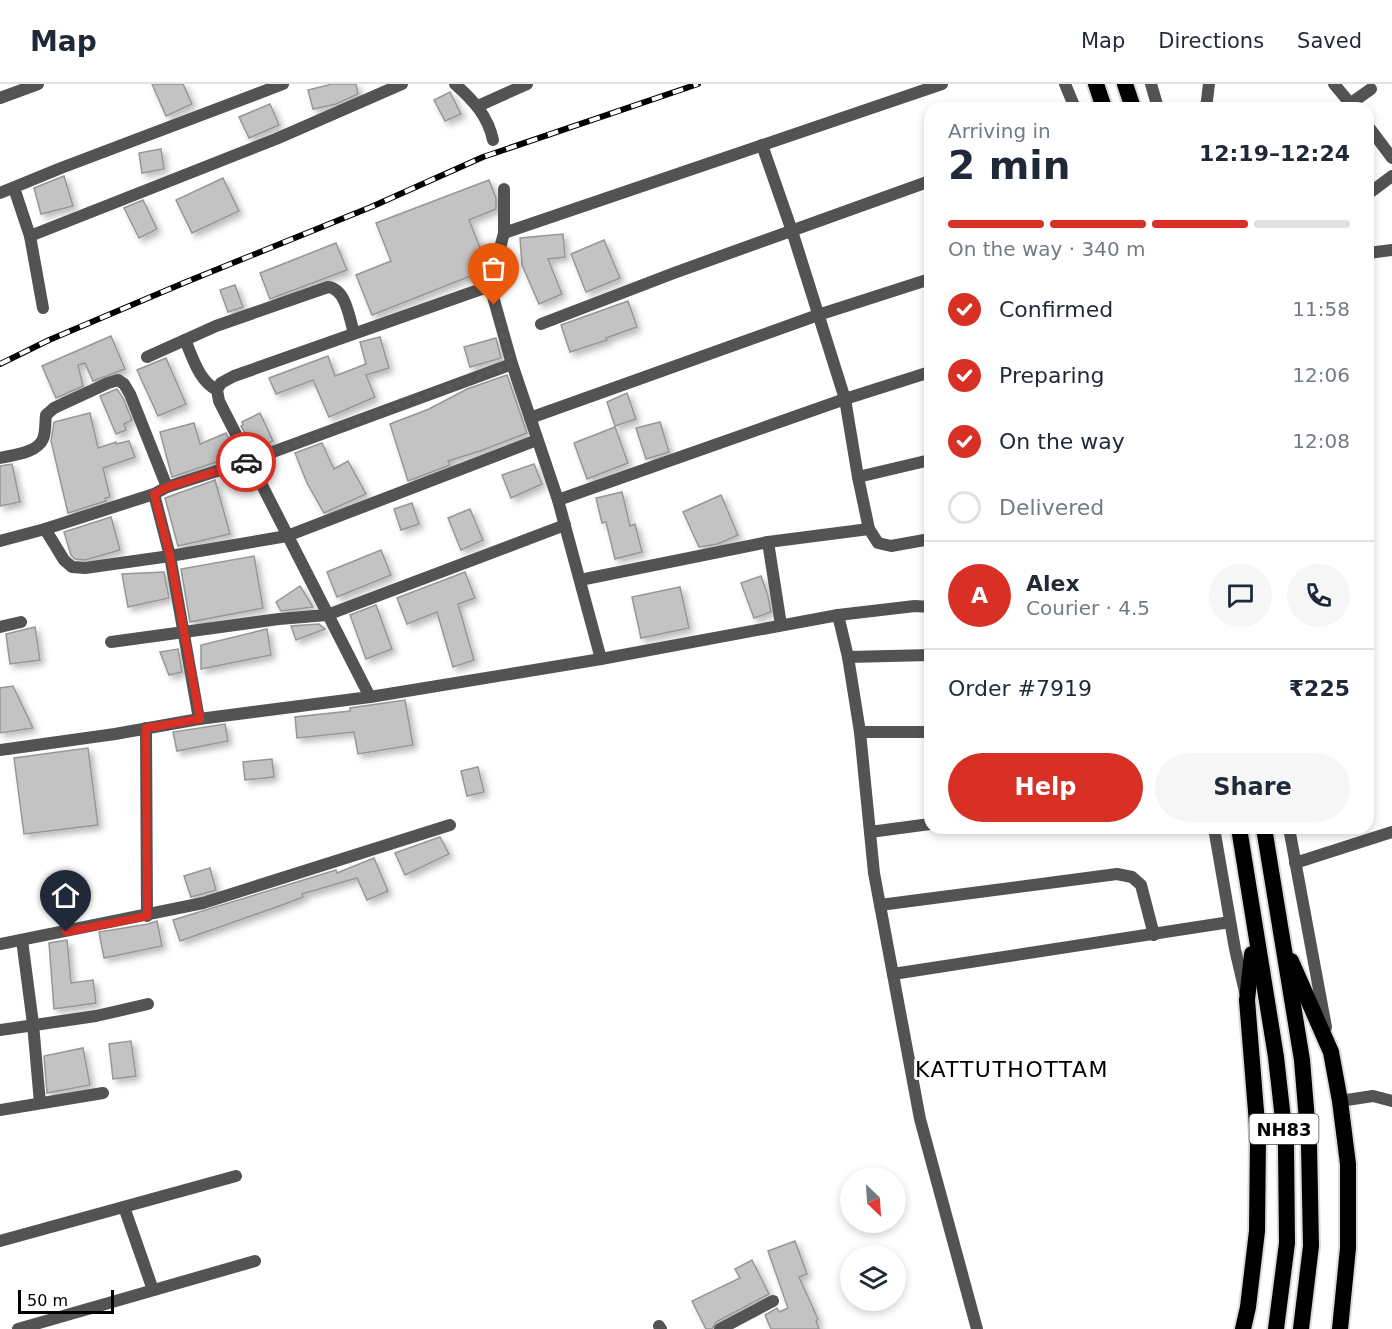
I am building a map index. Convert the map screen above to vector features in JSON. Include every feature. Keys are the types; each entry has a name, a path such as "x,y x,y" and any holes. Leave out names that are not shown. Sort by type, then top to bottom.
{"highway":[{"path":"1096,84 1102,102"},
{"path":"1125,84 1131,102"},
{"name":"NH83","path":"1240,834 1276,1057 1286,1146 1287,1243 1276,1329"},
{"name":"NH83","path":"1265,834 1302,1060 1309,1145 1311,1246 1301,1329"},
{"path":"1243,1329 1248,1307 1257,1231 1258,1136 1247,1000 1255,931"},
{"path":"1281,938 1331,1052 1340,1101 1348,1164 1348,1248 1340,1329"}],"street":[{"path":"0,98 38,84"},
{"path":"0,193 282,84"},
{"path":"30,236 276,139 402,84"},
{"path":"454,84 478,106 491,128 494,140"},
{"path":"478,106 527,84"},
{"path":"504,233 942,84"},
{"path":"1065,84 1072,102"},
{"path":"1151,84 1156,102"},
{"path":"1207,102 1209,84"},
{"path":"1334,84 1347,102"},
{"path":"1355,102 1371,89"},
{"path":"1374,134 1392,158"},
{"path":"762,145 792,231 845,399 869,529 878,543 891,546 924,540"},
{"path":"1374,190 1392,176"},
{"path":"541,324 674,273 924,184"},
{"path":"14,188 30,236 43,308"},
{"path":"504,189 504,233 490,286 512,364 558,500 601,659"},
{"path":"1374,252 1392,250"},
{"path":"530,418 818,315 924,281"},
{"path":"370,697 219,401 217,390 221,383 234,376 490,286"},
{"path":"147,357 216,326 328,287 336,288 341,293 354,333"},
{"path":"185,340 201,377 217,390"},
{"path":"0,541 154,494 167,487 249,461 512,364"},
{"path":"558,500 845,399 924,374"},
{"path":"0,458 27,452 40,445 44,437 46,415 54,408 118,380 124,384 130,394 167,487"},
{"path":"45,529 64,560 72,567 85,568 287,536 537,441"},
{"path":"858,477 924,461"},
{"path":"154,494 170,556 200,719"},
{"path":"111,642 279,619 327,615 565,525"},
{"path":"580,580 768,542 869,529"},
{"path":"768,542 781,625"},
{"path":"0,750 115,734 200,719 370,697 601,659 838,615 924,607"},
{"path":"838,615 848,657 860,732 880,905 920,1119 977,1329"},
{"path":"0,627 21,622"},
{"path":"848,657 924,655"},
{"path":"146,728 147,916"},
{"path":"860,732 924,732"},
{"path":"0,944 203,903 450,825"},
{"path":"870,832 924,825"},
{"path":"1295,863 1392,832"},
{"path":"1215,834 1230,922 1247,1000"},
{"path":"1290,834 1331,1052"},
{"path":"880,905 1118,874 1132,877 1141,885 1154,935"},
{"path":"892,974 1230,922"},
{"path":"22,940 40,1104"},
{"path":"0,1030 96,1016 148,1004"},
{"path":"0,1110 103,1093"},
{"path":"1340,1101 1373,1096 1392,1101"},
{"path":"0,1241 236,1176"},
{"path":"124,1207 153,1290"},
{"path":"18,1329 255,1261"},
{"path":"720,1329 773,1301"},
{"path":"64,1316 68,1329"}],"building":[{"path":"152,84 183,84 192,104 166,116"},
{"path":"332,84 356,84 358,94 336,104 313,109 308,90"},
{"path":"450,92 461,114 445,121 434,100"},
{"path":"270,104 279,125 249,138 239,117"},
{"path":"161,149 164,169 142,173 139,153"},
{"path":"64,176 73,206 41,214 34,188"},
{"path":"223,178 239,211 192,233 176,200"},
{"path":"489,180 496,198 496,209 469,220 487,265 486,270 372,315 356,275 391,261 376,223"},
{"path":"143,200 157,229 139,238 124,208"},
{"path":"563,234 565,257 548,259 562,294 539,304 522,265 520,238"},
{"path":"604,240 620,278 586,292 571,254"},
{"path":"336,243 347,270 270,299 260,273"},
{"path":"235,285 243,307 228,312 220,290"},
{"path":"628,301 637,327 570,352 561,325"},
{"path":"111,336 125,369 93,381 85,363 78,365 83,386 56,398 42,366"},
{"path":"380,337 389,368 366,375 375,397 329,417 313,380 276,394 269,378 328,356 335,376 366,364 360,342"},
{"path":"496,338 501,358 470,367 464,347"},
{"path":"166,358 186,404 158,416 137,370"},
{"path":"507,375 527,433 448,461 450,465 408,481 390,424 429,409 467,389"},
{"path":"117,389 132,420 124,424 126,430 116,434 100,396"},
{"path":"627,393 636,419 615,426 607,402"},
{"path":"90,413 98,448 116,442 116,444 129,441 135,457 103,468 110,497 105,498 106,501 68,513 51,441 54,422"},
{"path":"260,413 273,441 255,450 241,426 242,422"},
{"path":"660,422 669,452 646,459 636,428"},
{"path":"194,423 200,444 226,433 237,455 172,477 160,432"},
{"path":"615,427 628,463 587,479 574,443"},
{"path":"322,443 334,469 348,461 366,494 324,513 307,483 295,453"},
{"path":"12,464 20,502 0,506 0,466"},
{"path":"534,464 542,484 511,498 502,475"},
{"path":"215,480 230,534 178,546 165,498"},
{"path":"622,492 630,526 635,524 642,552 615,559 606,522 602,523 596,498"},
{"path":"721,495 738,535 718,544 699,547 683,512"},
{"path":"412,503 419,524 401,530 394,509"},
{"path":"470,509 483,540 461,550 448,518"},
{"path":"111,517 120,550 85,560 75,559 71,555 64,532"},
{"path":"381,550 391,575 337,597 327,572"},
{"path":"254,556 263,608 190,622 181,569"},
{"path":"164,572 169,598 128,607 122,574"},
{"path":"465,572 475,598 458,604 474,660 453,667 437,612 407,624 397,598"},
{"path":"761,576 771,612 754,618 741,583"},
{"path":"300,586 313,607 281,611 276,602"},
{"path":"680,587 689,628 641,638 632,597"},
{"path":"376,605 392,649 366,659 350,615"},
{"path":"319,624 325,629 296,640 291,626"},
{"path":"35,627 40,660 10,664 6,634"},
{"path":"267,629 271,655 201,669 201,645"},
{"path":"178,649 182,672 169,675 160,652"},
{"path":"13,686 33,728 0,733 0,688"},
{"path":"405,700 413,745 358,754 354,732 297,738 295,717 350,711 350,708"},
{"path":"225,724 228,741 177,751 173,732"},
{"path":"88,748 98,825 24,834 14,758"},
{"path":"272,759 274,777 245,780 243,762"},
{"path":"478,767 484,792 467,796 461,771"},
{"path":"440,837 449,854 405,875 395,853"},
{"path":"374,858 388,891 367,900 357,878 302,894 303,897 285,904 180,941 173,920 336,870 337,873"},
{"path":"210,868 216,890 191,897 184,876"},
{"path":"157,921 162,946 104,958 99,932"},
{"path":"67,940 71,983 93,980 96,1003 54,1009 49,943"},
{"path":"131,1041 136,1076 113,1079 109,1044"},
{"path":"83,1048 90,1085 47,1093 44,1056"},
{"path":"795,1241 807,1274 799,1277 818,1319 816,1321 819,1329 771,1329 765,1315 777,1308 779,1312 788,1308 768,1251"},
{"path":"752,1260 769,1294 716,1322 712,1329 706,1329 692,1301 740,1278 735,1269"}],"railway":[{"path":"0,364 49,340 371,207 483,157 698,84"}],"way so far":[{"path":"246,462 512,364 494,305"}],"district":[{"name":"KATTUTHOTTAM","path":"1012,1069"}],"route":[{"path":"66,932 147,916 146,728 200,719 170,556 154,494 167,487 246,462"}]}
